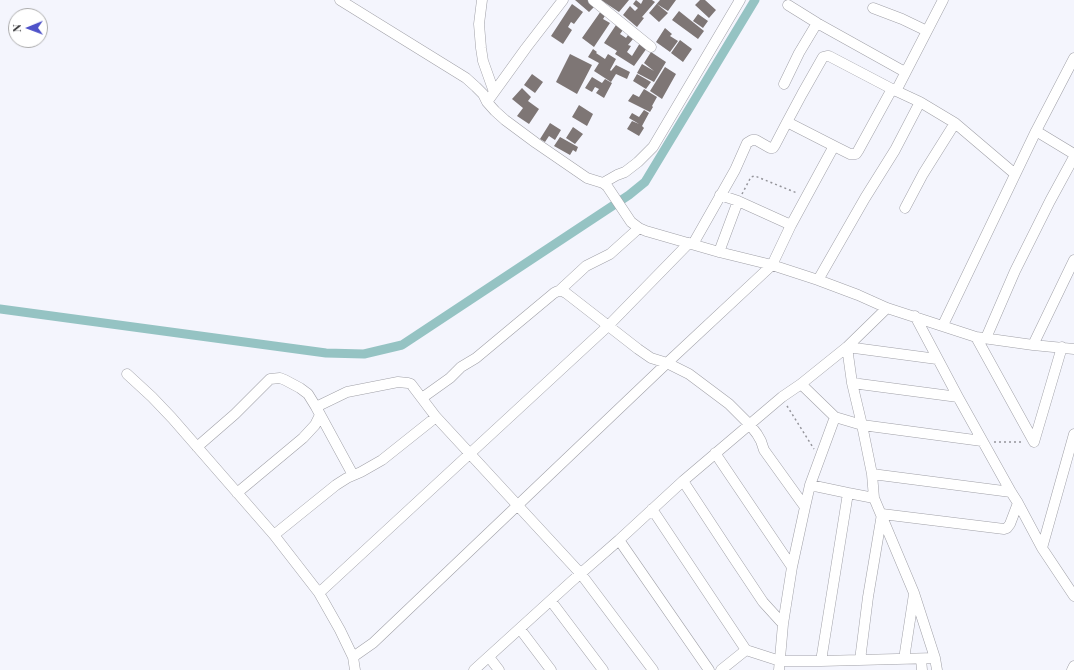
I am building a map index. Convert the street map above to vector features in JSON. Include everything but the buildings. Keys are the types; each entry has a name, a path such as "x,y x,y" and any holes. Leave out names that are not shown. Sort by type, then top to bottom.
{"street":[{"path":"340,0 466,78 483,94 487,102 505,120 587,178 605,185 631,222 646,232 772,265 818,280 888,308 981,337 1033,345 1074,349"},
{"path":"482,0 479,24 481,48 483,61 494,92"},
{"path":"487,102 563,0"},
{"path":"593,0 651,47"},
{"path":"605,185 617,174 630,168 638,162 653,147 740,0"},
{"path":"787,122 850,154 856,154 906,72 943,0"},
{"path":"788,5 817,23 906,72"},
{"path":"874,8 928,31"},
{"path":"784,84 799,53 817,23"},
{"path":"319,593 608,326 691,244 734,170 747,143 752,140 756,140 770,148 773,148 825,56 829,56 920,102 955,123 1015,174"},
{"path":"943,325 1036,131 1074,58"},
{"path":"818,280 865,198 895,150 920,102"},
{"path":"905,208 923,174 955,123"},
{"path":"1036,131 1074,154"},
{"path":"353,658 373,643 772,265 806,196 834,146"},
{"path":"981,337 1074,157"},
{"path":"720,195 738,201 791,225"},
{"path":"719,252 738,201"},
{"path":"422,398 450,378 461,367 476,358 554,293 559,291 586,266 610,254 639,228"},
{"path":"1033,345 1074,260"},
{"path":"559,291 566,293 624,340 647,356 667,363 689,374 729,404 750,425 759,438 764,450 805,507"},
{"path":"474,670 715,453 782,397 801,384 847,347 888,308"},
{"path":"915,316 958,398 1042,548 1074,596"},
{"path":"981,337 1034,442"},
{"path":"847,347 937,359"},
{"path":"847,347 852,383 872,474 874,498 914,593 935,658 937,670"},
{"path":"1034,442 1062,347"},
{"path":"127,374 167,413 274,534 319,593 340,630 353,658 355,670"},
{"path":"197,447 235,414 270,379 280,378 300,388 308,394 353,475"},
{"path":"237,493 303,438 315,425 318,411 347,392 398,382 411,384 436,417 581,574 653,670"},
{"path":"852,383 958,398"},
{"path":"801,384 835,417 862,425 982,441"},
{"path":"274,534 347,478 382,460 436,417"},
{"path":"779,665 783,624 792,567 805,507 810,485 819,458 835,417"},
{"path":"1042,548 1071,451 1074,434"},
{"path":"715,453 792,567"},
{"path":"872,474 1011,492"},
{"path":"683,481 729,552 764,602 783,624"},
{"path":"810,485 874,498"},
{"path":"821,661 848,493"},
{"path":"882,514 1004,529 1010,524 1018,503"},
{"path":"652,509 746,650 779,665 821,661 935,658"},
{"path":"860,660 868,597 882,514"},
{"path":"619,540 710,670"},
{"path":"904,659 914,593"},
{"path":"551,601 603,670"},
{"path":"520,629 551,670"},
{"path":"721,670 746,650"},
{"path":"489,657 499,670"},
{"path":"921,659 922,670"},
{"path":"1072,670 1074,666"}],"path":[{"path":"738,201 751,177 755,176 806,196"},
{"path":"782,397 819,458"},
{"path":"982,441 1034,442"}],"waterway":[{"path":"0,309 326,353 364,354 402,345 629,195 645,182 755,0"}]}
